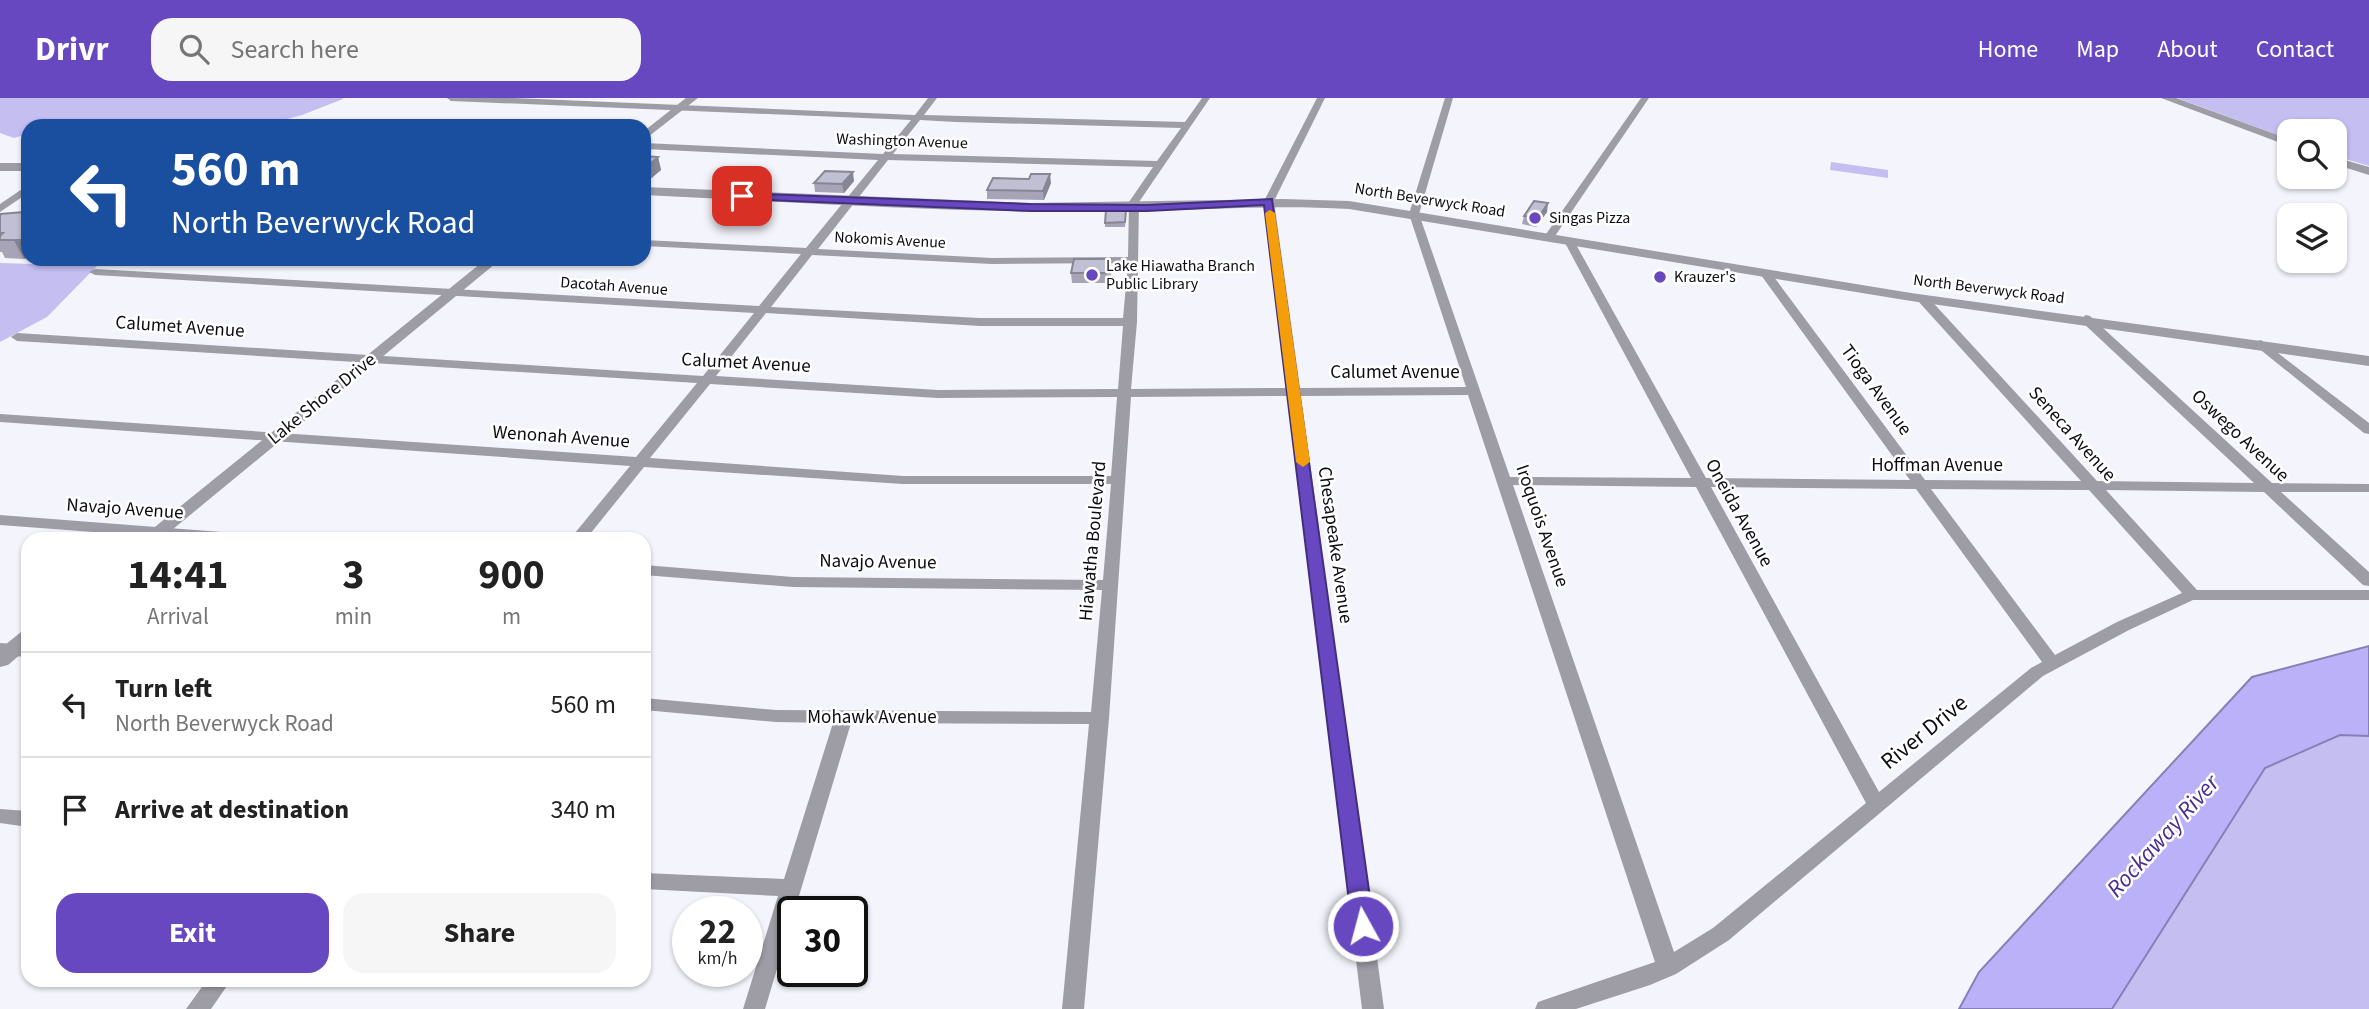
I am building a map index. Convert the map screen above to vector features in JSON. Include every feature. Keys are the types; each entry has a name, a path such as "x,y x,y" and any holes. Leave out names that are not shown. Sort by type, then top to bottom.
{"street":[{"path":"451,98 917,118 1187,125"},
{"path":"651,131 692,98"},
{"path":"584,532 933,98"},
{"name":"Hiawatha Boulevard","path":"1073,1009 1119,480 1131,321 1136,208 1134,202 1206,98"},
{"path":"1269,201 1321,98"},
{"path":"1414,214 1449,98"},
{"path":"1549,237 1645,98"},
{"path":"2166,98 2277,139"},
{"name":"Washington Avenue","path":"651,146 885,157 1159,164"},
{"path":"2347,164 2369,171"},
{"path":"0,167 21,167"},
{"name":"North Beverwyck Road","path":"651,191 989,206 1136,208 1269,201 1341,204 1414,214 1767,275 2369,361"},
{"path":"0,209 21,193"},
{"name":"Chesapeake Avenue","path":"1269,201 1373,1009"},
{"name":"Iroquois Avenue","path":"1414,214 1668,967"},
{"name":"Oneida Avenue","path":"1569,241 1876,804"},
{"name":"Nokomis Avenue","path":"651,243 992,261 1134,260"},
{"name":"Lake Shore Drive","path":"158,532 486,266"},
{"name":"Dacotah Avenue","path":"95,272 980,322 1131,321"},
{"name":"Tioga Avenue","path":"1767,275 2052,664"},
{"name":"Seneca Avenue","path":"1922,298 2193,595"},
{"name":"Oswego Avenue","path":"2086,319 2369,581"},
{"name":"Calumet Avenue","path":"17,337 938,394 1474,391"},
{"path":"2261,344 2369,430"},
{"name":"Wenonah Avenue","path":"0,418 903,480 1119,480"},
{"name":"Hoffman Avenue","path":"1504,481 2369,488"},
{"name":"Navajo Avenue","path":"0,520 115,532"},
{"name":"Navajo Avenue","path":"651,571 793,582 1111,585"},
{"name":"River Drive","path":"1546,1009 1643,978 1668,967 1721,934 2037,672 2123,626 2193,595 2369,596"},
{"name":"Mohawk Avenue","path":"651,705 776,716 1100,718"},
{"path":"754,1009 844,717"},
{"path":"0,816 21,818"},
{"path":"651,881 791,888"},
{"path":"197,1009 214,987"}],"shaded area":[{"path":"0,98 343,98 287,119 21,119 21,136 14,138 0,133"},
{"path":"2177,98 2369,98 2369,166 2347,160 2347,119 2277,119 2277,135"},
{"path":"1831,162 1888,170 1888,178 1830,170"},
{"path":"0,263 21,264 21,266 97,266 47,317 0,342"},
{"path":"2340,735 2369,736 2369,1009 2112,1009 2265,768"}],"water":[{"name":"Rockaway River","path":"2369,646 2369,736 2340,735 2265,768 2112,1009 1959,1009 1979,972 2252,677"}],"building":[{"path":"825,171 853,172 842,184 814,183"},
{"path":"1031,174 1050,174 1043,191 987,190 993,178 1029,179"},
{"path":"1534,201 1548,203 1538,218 1524,216"},
{"path":"1106,210 1126,210 1125,222 1105,223"},
{"path":"21,212 21,240 0,240 3,233 0,233 0,214"},
{"path":"1074,259 1111,259 1109,273 1071,273"}],"slow traffic":[{"path":"1270,213 1303,462"}],"place":[{"name":"Singas Pizza","path":"1535,218"},
{"name":"Lake Hiawatha Branch Public Library","path":"1092,275"},
{"name":"Krauzer's","path":"1660,277"}],"route":[{"path":"742,196 1031,208 1147,208 1269,201 1282,318 1363,926"}]}
